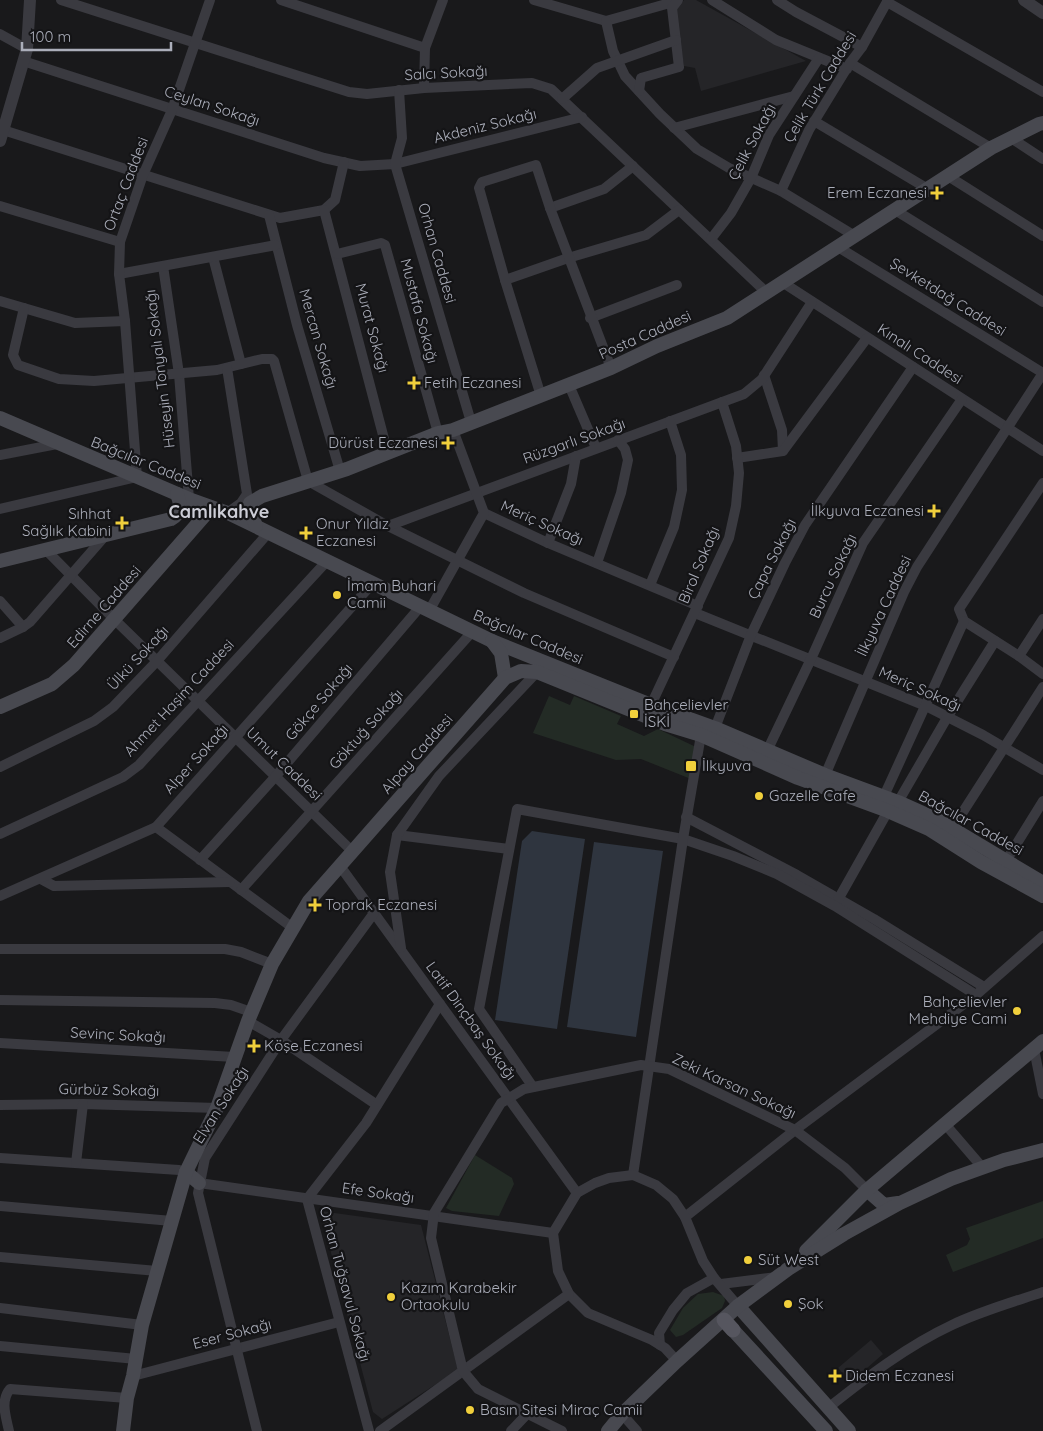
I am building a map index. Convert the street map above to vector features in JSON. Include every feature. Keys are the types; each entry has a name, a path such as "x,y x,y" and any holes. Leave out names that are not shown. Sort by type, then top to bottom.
{"main road":[{"name":"Posta Caddesi","path":"256,526 248,508 250,503 262,496 388,454 438,433 453,430 569,385 727,318 991,148 1043,123"},
{"name":"Bağcılar Caddesi","path":"0,418 57,444 256,526 492,642 715,728 767,751 823,781 884,796 893,806 938,820 1043,883"},
{"path":"0,561 171,519 176,516 183,496"},
{"name":"Edirne Caddesi","path":"0,707 52,684 74,666 206,514 222,511"},
{"path":"492,642 501,653 506,678 521,671 537,672 665,724 893,806 981,862 1043,896"},
{"name":"Alpay Caddesi","path":"123,1431 127,1398 142,1325 186,1172 217,1108 249,1016 272,964 309,901 506,678"},
{"path":"783,1273 867,1190 1038,1045"},
{"path":"608,1431 622,1414 677,1361 728,1325 738,1306 783,1273 844,1234 900,1203 951,1179 1043,1150"},
{"path":"186,1172 199,1183"},
{"path":"867,1190 884,1205 900,1203"},
{"path":"738,1306 849,1431"},
{"path":"728,1325 826,1431"}],"street":[{"path":"30,0 25,55 2,135 143,175 280,218 324,210 335,200 344,162"},
{"name":"Salcı Sokağı","path":"61,0 349,92 366,94 424,88 532,83 551,89 766,292"},
{"name":"Ortaç Caddesi","path":"136,477 125,321 119,274 120,242 143,175 172,110 210,0"},
{"path":"281,0 425,48"},
{"path":"424,88 425,48 442,0"},
{"path":"534,0 606,21 678,0"},
{"path":"639,91 642,78 679,67 672,8 678,0"},
{"path":"777,0 862,47"},
{"path":"1024,0 1043,13"},
{"path":"715,1 776,40 819,58 848,66 991,148"},
{"path":"888,1 1043,92"},
{"name":"Çelik Türk Caddesi","path":"781,191 814,121 862,47 888,1"},
{"path":"606,21 613,51 625,76 697,150 729,168 781,191 855,236"},
{"name":"Ceylan Sokağı","path":"0,34 25,55 172,110 324,158 360,166 395,164"},
{"path":"562,99 597,68 617,59 676,40"},
{"name":"Çelik Sokağı","path":"711,239 731,213 750,178 769,135 819,58"},
{"path":"395,164 402,138 399,90"},
{"path":"674,128 794,96"},
{"name":"Akdeniz Sokağı","path":"395,164 582,117"},
{"path":"814,121 928,189"},
{"path":"1012,138 1043,159"},
{"name":"Orhan Caddesi","path":"395,164 471,422"},
{"path":"541,396 479,188 482,182 536,166 568,258 610,368"},
{"path":"550,208 604,189 633,166"},
{"path":"948,176 1043,236"},
{"path":"0,206 120,242"},
{"name":"Murat Sokağı","path":"324,210 388,454"},
{"path":"505,280 568,258 646,235 679,210"},
{"path":"895,210 1043,302"},
{"name":"Mercan Sokağı","path":"269,215 340,471"},
{"name":"Mustafa Sokağı","path":"337,254 381,243 385,245 438,433"},
{"path":"119,274 276,245"},
{"name":"Şevketdağ Caddesi","path":"838,246 1043,373"},
{"path":"213,257 241,364"},
{"name":"Hüseyin Tonyalı Sokağı","path":"163,266 179,374 183,496"},
{"name":"Kınalı Caddesi","path":"782,282 1043,451"},
{"path":"590,318 677,285"},
{"path":"0,301 75,323 125,321"},
{"name":"Rüzgarlı Sokağı","path":"388,526 744,394 764,375 812,302"},
{"path":"24,308 13,355 18,365 59,379 94,381 129,379 217,370 269,358 274,361 308,481 388,526 524,593 674,657"},
{"path":"738,458 783,451 867,338"},
{"name":"Çapa Sokağı","path":"715,728 751,635 805,526 913,367"},
{"path":"222,511 241,503 247,494 227,368"},
{"name":"İlkyuva Caddesi","path":"823,781 904,592 917,567 1043,373"},
{"path":"764,375 782,430 783,451"},
{"path":"569,385 596,448"},
{"name":"Burcu Sokağı","path":"767,751 863,543 962,399"},
{"name":"Birol Sokağı","path":"651,704 729,538 738,481 738,458 722,402"},
{"path":"650,585 674,527 682,490 681,455 670,421"},
{"path":"453,430 484,513"},
{"path":"597,563 621,493 628,460 625,449 618,440"},
{"path":"0,455 57,444"},
{"path":"548,543 571,484 576,456"},
{"path":"0,509 136,477"},
{"path":"1043,482 959,609 964,621 1019,656 1043,674"},
{"name":"Meriç Sokağı","path":"484,513 548,543 650,585 751,635 948,716 1043,770"},
{"name":"Gökçe Sokağı","path":"200,860 424,609 458,560 484,513"},
{"name":"Ülkü Sokağı","path":"0,767 94,721 113,708 157,661 269,532"},
{"path":"0,638 30,622 105,536"},
{"name":"Umut Caddesi","path":"46,550 115,620 353,852"},
{"name":"Ahmet Haşim Caddesi","path":"0,834 122,777 139,766 327,561"},
{"name":"Alper Sokağı","path":"0,896 156,827 372,584"},
{"path":"0,601 23,627"},
{"path":"1019,656 1043,619"},
{"path":"884,796 964,621"},
{"name":"Göktuğ Sokağı","path":"241,890 472,632"},
{"path":"836,903 893,806 995,641"},
{"path":"402,951 390,872 397,835 440,776 537,672"},
{"path":"952,829 1043,687"},
{"path":"633,1175 682,839 700,735"},
{"path":"1006,861 1043,801"},
{"path":"533,1087 479,1009 517,809 682,839 733,856 777,874 874,919 984,987"},
{"path":"686,817 797,874 836,903 976,995"},
{"path":"156,827 293,928"},
{"path":"397,835 509,849"},
{"name":"Latif Dinçbaş Sokağı","path":"340,866 577,1193"},
{"path":"42,879 54,886 230,882"},
{"name":"Elvan Sokağı","path":"257,1431 198,1193 199,1183 205,1158 280,1040 374,913"},
{"path":"685,1217 795,1130 976,995 1043,936"},
{"path":"0,949 224,949 241,952 272,964"},
{"path":"0,1000 215,1003 231,1005 377,1105"},
{"name":"Orhan Tuğsavul Sokağı","path":"369,1431 307,1199 366,1123 440,1004"},
{"name":"Sevinç Sokağı","path":"0,1043 234,1057"},
{"path":"1038,1045 1043,1094"},
{"name":"Zeki Karsan Sokağı","path":"562,1431 478,1389 463,1371 432,1238 434,1213 501,1103 524,1089 641,1065 669,1069 795,1130 844,1168 867,1190"},
{"path":"76,1163 83,1104"},
{"name":"Gürbüz Sokağı","path":"0,1105 83,1104 217,1108"},
{"path":"945,1124 982,1168"},
{"path":"0,1158 186,1172"},
{"path":"677,1361 660,1344 588,1313 569,1294 558,1271 553,1232 577,1193 595,1182 633,1175 656,1185 673,1199 685,1217 703,1261 738,1306"},
{"name":"Efe Sokağı","path":"199,1183 553,1232"},
{"path":"0,1206 172,1221"},
{"path":"0,1257 157,1271"},
{"path":"660,1344 659,1333 673,1310 687,1293 717,1281 783,1273"},
{"path":"828,1408 865,1378 912,1347 953,1324 1043,1292"},
{"path":"380,1431 569,1294"},
{"path":"0,1308 142,1325"},
{"name":"Eser Sokağı","path":"133,1376 339,1322"},
{"path":"0,1346 136,1359"},
{"path":"9,1431 2,1406 5,1395 10,1389 127,1398"},
{"path":"510,1431 528,1413"},
{"path":"622,1414 637,1431"}],"shaded area":[{"path":"684,0 696,0 806,61 701,91 695,68 684,66 675,10"},
{"path":"549,696 570,705 574,696 621,716 617,724 644,736 658,729 696,747 691,779 641,759 616,760 533,733"},
{"path":"532,831 585,839 557,1029 495,1020 522,841"},
{"path":"594,842 663,851 636,1037 567,1027"},
{"path":"475,1155 512,1178 514,1184 499,1216 452,1211 446,1208"},
{"path":"1043,1201 1043,1238 953,1272 946,1255 967,1245 970,1239 966,1228"},
{"name":"Kazım Karabekir Ortaokulu","path":"320,1211 421,1225 458,1370 382,1419 373,1412"},
{"path":"713,1292 724,1296 725,1301 722,1308 683,1335 676,1337 670,1330 683,1308 698,1294"},
{"path":"871,1340 883,1354 851,1382 838,1368"}],"place":[{"name":"Erem Eczanesi","path":"937,193"},
{"name":"Fetih Eczanesi","path":"414,383"},
{"name":"Dürüst Eczanesi","path":"448,443"},
{"name":"İlkyuva Eczanesi","path":"934,511"},
{"name":"Sıhhat Sağlık Kabini","path":"122,523"},
{"name":"Onur Yıldız Eczanesi","path":"306,533"},
{"name":"İmam Buhari Camii","path":"337,595"},
{"name":"Bahçelievler İSKİ","path":"634,714"},
{"name":"İlkyuva","path":"691,766"},
{"name":"Gazelle Cafe","path":"759,796"},
{"name":"Toprak Eczanesi","path":"315,905"},
{"name":"Bahçelievler Mehdiye Cami","path":"1017,1011"},
{"name":"Köşe Eczanesi","path":"254,1046"},
{"name":"Süt West","path":"748,1260"},
{"name":"Kazım Karabekir Ortaokulu","path":"391,1297"},
{"name":"Şok","path":"788,1304"},
{"name":"Didem Eczanesi","path":"835,1376"},
{"name":"Basın Sitesi Miraç Camii","path":"470,1410"}],"district":[{"name":"Camlıkahve","path":"219,512"}]}
